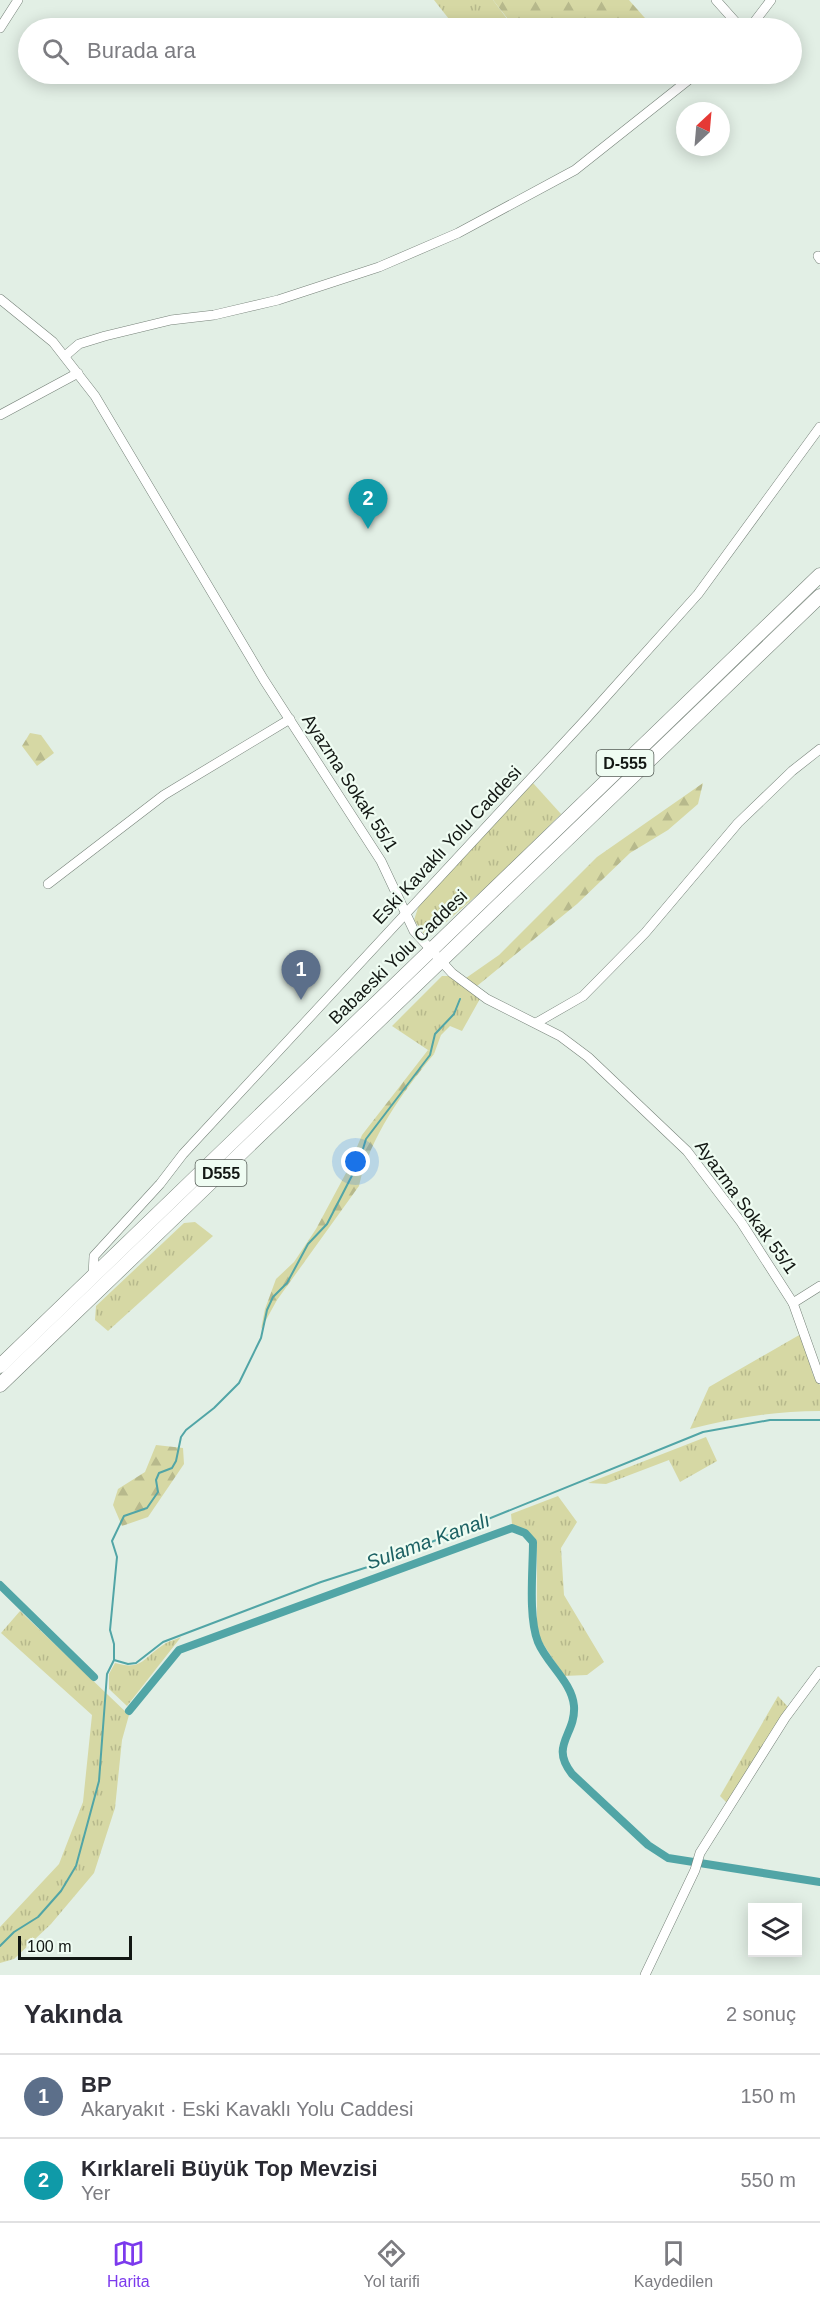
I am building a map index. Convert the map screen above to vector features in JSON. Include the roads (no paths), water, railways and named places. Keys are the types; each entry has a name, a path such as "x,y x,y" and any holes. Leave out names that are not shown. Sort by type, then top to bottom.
{"highway":[{"name":"Babaeski Yolu Caddesi","path":"0,1365 820,575"},
{"name":"Babaeski Yolu Caddesi","path":"0,1385 820,596"}],"street":[{"path":"0,28 18,0"},
{"path":"716,0 733,18"},
{"path":"756,18 771,0"},
{"path":"65,356 79,344 105,336 171,320 214,315 278,300 379,267 458,233 575,170 683,84"},
{"name":"Ayazma Sokak 55/1","path":"0,299 53,342 95,396 290,720 381,861 407,911 414,931 452,973 488,999 536,1023 588,1057 687,1151 741,1222 793,1303 820,1379"},
{"path":"0,415 78,373"},
{"name":"Eski Kavaklı Yolu Caddesi","path":"93,1276 94,1256 160,1184 183,1154 586,719 698,594 820,427"},
{"path":"48,884 164,795 290,720"},
{"path":"536,1023 583,996 645,933 738,823 792,771 820,749"},
{"path":"793,1303 820,1286"},
{"path":"645,1975 698,1863 784,1718 820,1671"}],"waterway":[{"path":"0,1946 14,1932 38,1917 61,1891 76,1866 99,1781 107,1674 114,1660 114,1644 110,1630 117,1557 112,1541 124,1516 147,1508 158,1492 156,1480 159,1473 172,1468 176,1461 181,1437 186,1430 214,1408 239,1383 261,1338 267,1310 273,1297 287,1283 308,1244 327,1224 359,1162 366,1139 430,1055 435,1034 454,1014 460,999"},
{"path":"114,1660 128,1664 136,1663 163,1642 321,1582 377,1564 703,1432 770,1420 820,1420"},
{"name":"Sulama Kanalı","path":"129,1711 179,1650 512,1528 525,1533 533,1542 532,1607 535,1632 542,1650 564,1681 572,1697 574,1716 563,1747 563,1755 572,1774 648,1845 668,1858 820,1882"},
{"name":"Sulama Kanalı","path":"0,1585 94,1677"}],"place":[{"name":"Kırklareli Büyük Top Mevzisi","path":"368,529"},
{"name":"BP","path":"301,1000"}]}
